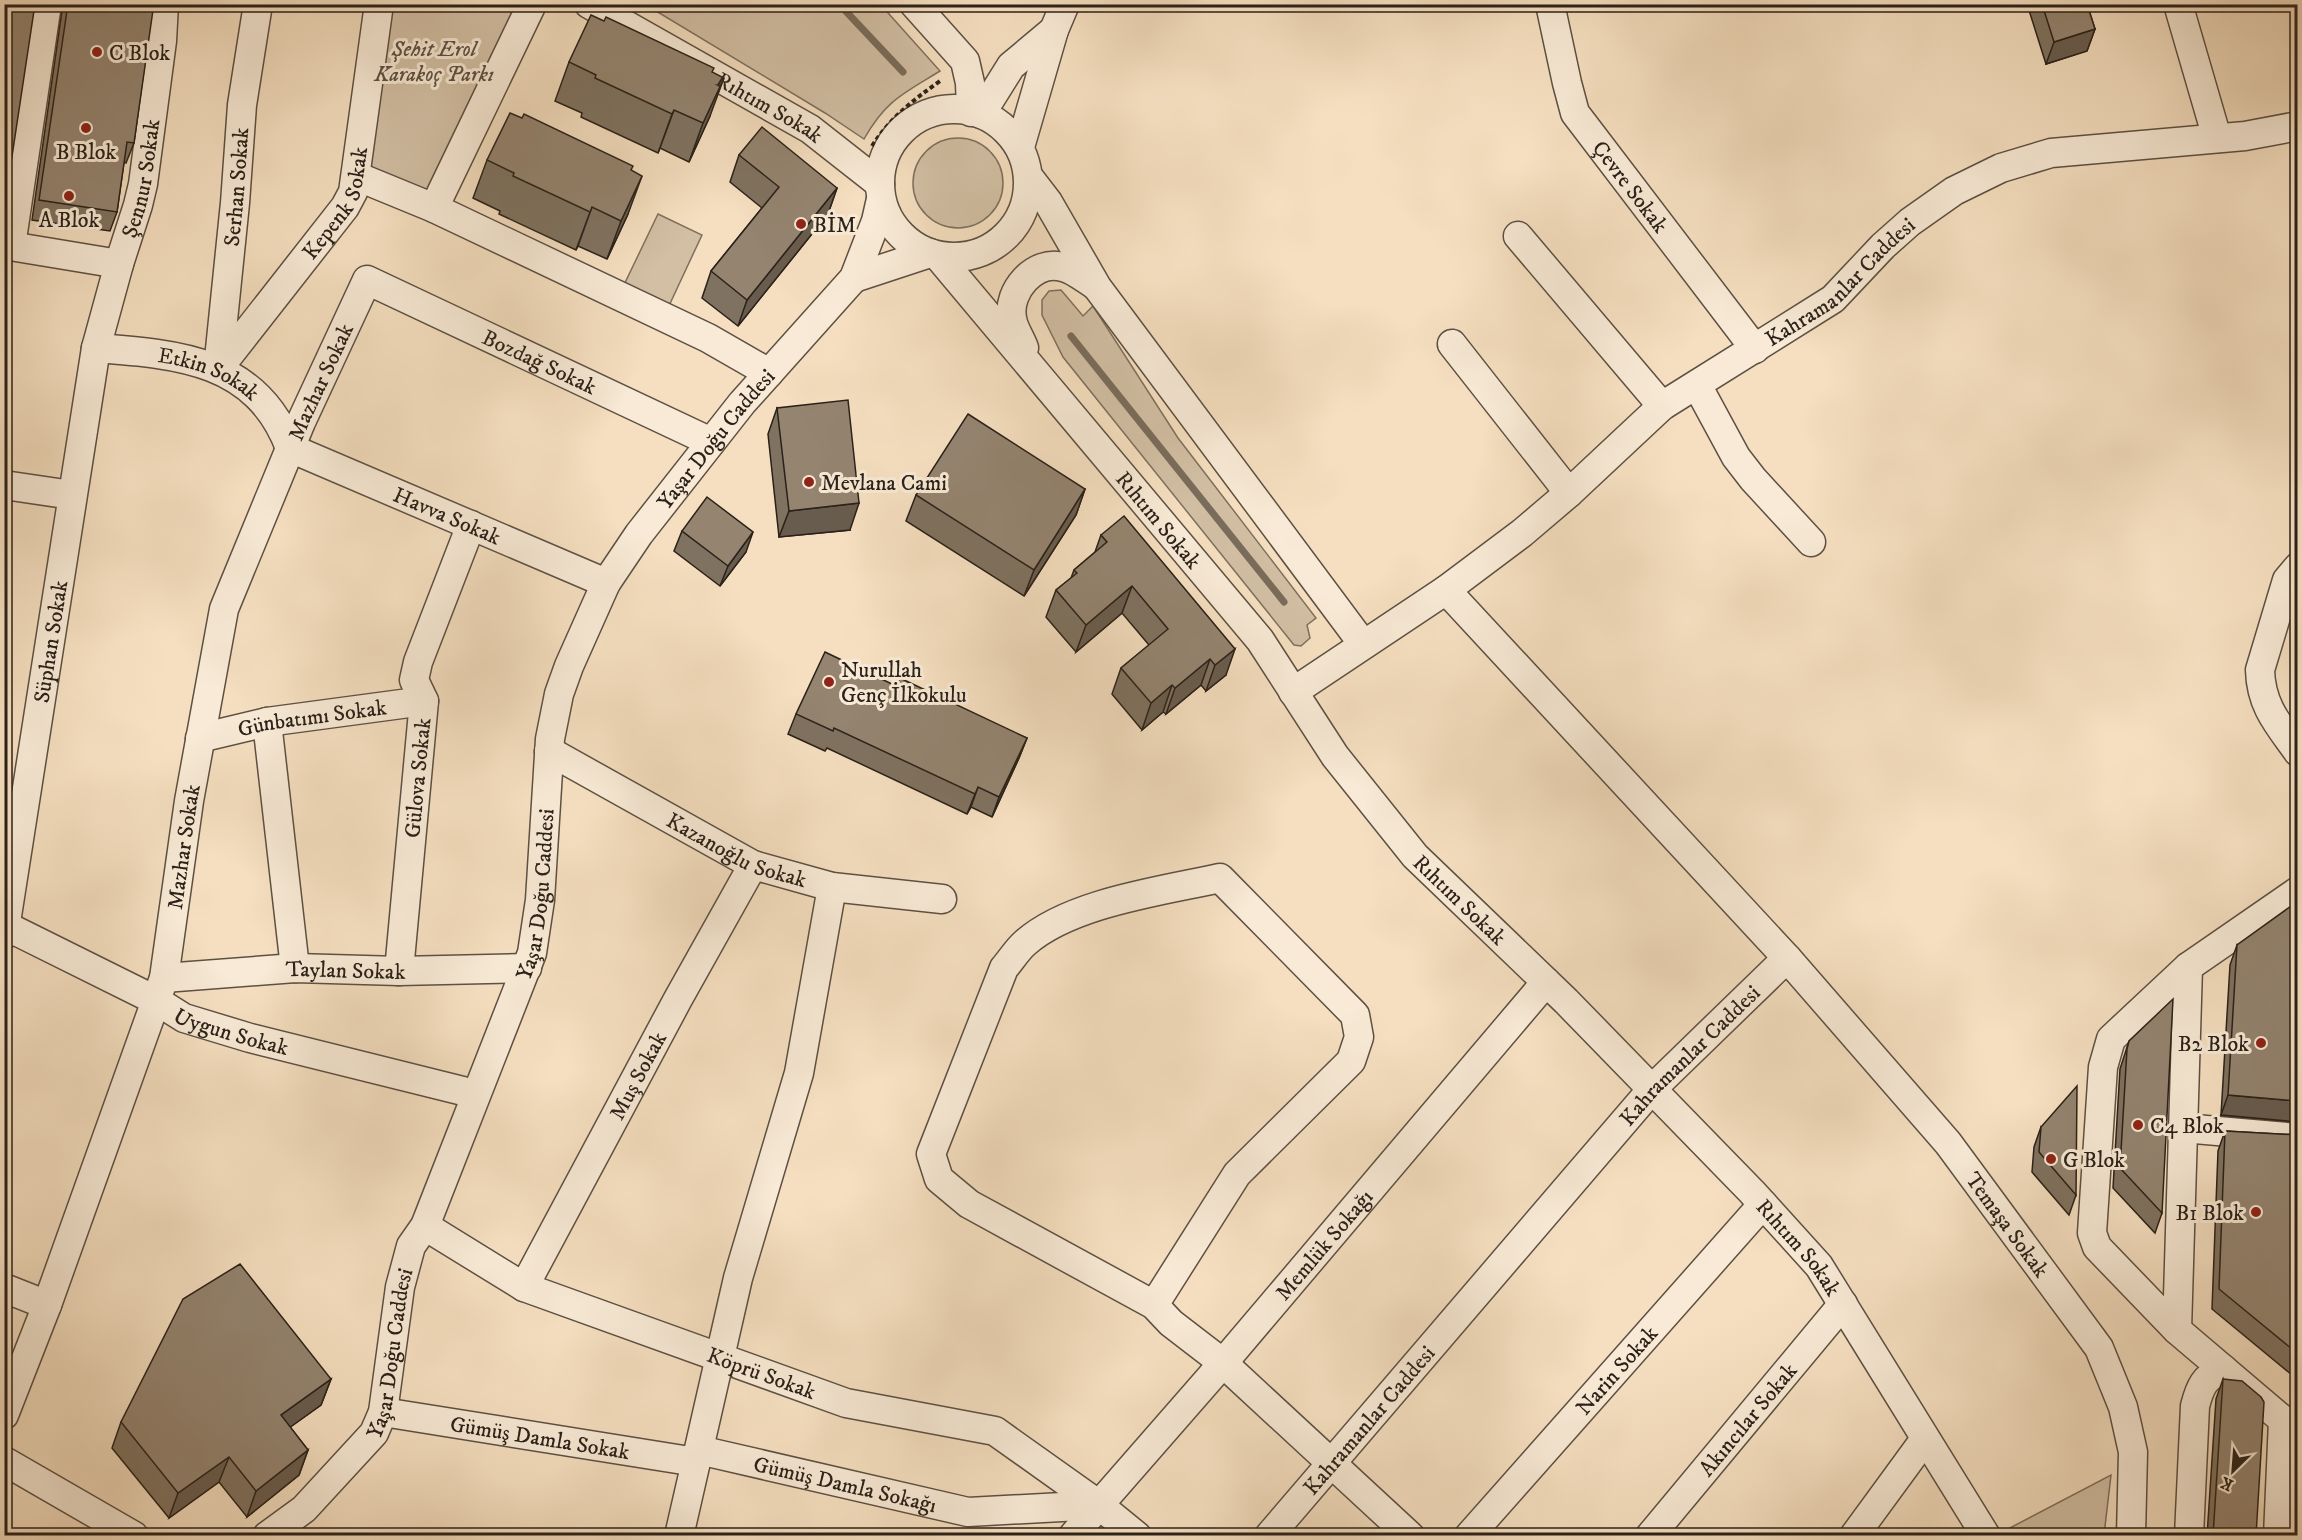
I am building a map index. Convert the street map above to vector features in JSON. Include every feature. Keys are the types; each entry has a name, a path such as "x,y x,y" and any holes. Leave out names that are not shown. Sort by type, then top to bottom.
{"street":[{"path":"47,4 8,245 119,264"},
{"name":"Şennur Sokak","path":"96,348 143,184 162,41 164,4"},
{"name":"Serhan Sokak","path":"218,369 243,105 258,4"},
{"name":"Kepenk Sokak","path":"218,369 345,207 353,192 379,4"},
{"path":"434,208 532,4"},
{"name":"Rıhtım Sokak","path":"590,4 810,129 881,191"},
{"path":"914,4 965,61 976,113"},
{"path":"1020,147 1054,30 1065,4"},
{"name":"Çevre Sokak","path":"1550,4 1575,113 1755,349"},
{"path":"2178,4 2217,138"},
{"path":"976,113 1011,66 1054,30"},
{"path":"854,278 872,232 881,191 884,156 895,137 911,123 933,111 958,109 976,113 1004,128 1020,147 1028,176 1028,196 1020,219 1005,239 984,252 963,258 920,250 903,237 889,219 881,191"},
{"name":"Kahramanlar Caddesi","path":"1293,692 1446,590 1522,533 1662,406 1833,299 1910,222 1954,191 2001,168 2051,153 2245,136 2298,126"},
{"path":"356,176 434,208 708,338 768,373"},
{"path":"1028,176 1048,202 1096,287 1364,644"},
{"path":"1518,236 1662,406"},
{"path":"854,278 934,254"},
{"name":"Rıhtım Sokak","path":"934,254 1260,640 1335,756 1415,856 1546,982 1652,1089 1820,1266 1986,1536"},
{"path":"1033,369 1012,318 1014,296 1028,276 1049,265 1065,267 1096,287"},
{"name":"Yaşar Doğu Caddesi","path":"267,1536 304,1509 374,1433 383,1412 400,1287 411,1246 424,1226 527,968 537,931 549,751 563,684 606,582 639,534 711,442 768,373 854,278"},
{"name":"Bozdağ Sokak","path":"368,280 711,442"},
{"name":"Mazhar Sokak","path":"4,1415 161,989 200,738 224,609 290,448 368,280"},
{"path":"1452,344 1569,492"},
{"name":"Etkin Sokak","path":"96,348 157,353 218,369 232,376 261,399 278,421 290,448"},
{"name":"Süphan Sokak","path":"5,929 96,348"},
{"path":"1697,385 1736,457 1753,479 1811,542"},
{"name":"Havva Sokak","path":"290,448 606,582"},
{"path":"4,485 72,495"},
{"name":"Gülova Sokak","path":"399,972 424,701 414,680 418,662 471,525"},
{"path":"2298,567 2287,580 2260,670 2262,692 2269,712 2298,752"},
{"path":"1446,590 1787,958"},
{"name":"Günbatımı Sokak","path":"200,738 267,722 424,701"},
{"path":"267,722 295,968"},
{"name":"Kazanoğlu Sokak","path":"549,751 753,865 856,892 942,899"},
{"name":"Muş Sokak","path":"524,1287 672,1010 753,865"},
{"path":"1154,1305 1237,1174 1351,1061 1359,1037 1355,1015 1220,878 1082,910 1050,926 1024,944 1004,968 931,1154 939,1179 969,1204 1154,1305 1171,1323 1223,1363 1410,1536"},
{"path":"679,1536 738,1278 799,1073 831,887"},
{"path":"2285,1521 2290,1424 2177,1330 2097,1247 2092,1233 2103,1067 2111,1039 2188,967 2298,891"},
{"name":"Uygun Sokak","path":"5,929 161,989 184,1017 225,1031 475,1094"},
{"name":"Kahramanlar Caddesi","path":"1269,1536 1652,1089 1787,958"},
{"name":"Temaşa Sokak","path":"1787,958 1948,1143 2099,1348 2123,1407 2133,1452 2131,1536"},
{"path":"2177,1330 2188,967"},
{"name":"Taylan Sokak","path":"161,989 295,968 399,972 527,968"},
{"name":"Memlük Sokağı","path":"1073,1536 1546,982"},
{"path":"2183,1128 2298,1138"},
{"name":"Narin Sokak","path":"1469,1536 1763,1204"},
{"name":"Köprü Sokak","path":"424,1226 524,1287 720,1358 846,1403 995,1431 1099,1505 1137,1536"},
{"path":"4,1288 46,1305"},
{"name":"Akıncılar Sokak","path":"1650,1536 1843,1304"},
{"path":"2189,1536 2195,1406 2200,1386 2211,1374 2223,1369"},
{"name":"Gümüş Damla Sokak","path":"383,1412 697,1456"},
{"path":"1854,1536 1925,1439"},
{"name":"Gümüş Damla Sokağı","path":"697,1456 968,1512 1099,1505"},
{"path":"4,1461 134,1536"}],"path":[{"path":"866,155 884,128 905,106 940,81"}],"green space":[{"name":"Şehit Erol Karakoç Parkı","path":"384,5 524,5 430,190 423,192 366,165"},
{"path":"646,5 881,5 940,71 905,92 888,106 864,139"},
{"path":"958,138 975,142 990,151 999,166 1003,183 999,200 990,215 975,224 958,228 941,224 926,215 917,200 913,183 917,166 926,151 941,142"},
{"path":"658,214 702,235 667,310 622,289"},
{"path":"1061,290 1083,316 1093,306 1178,438 1316,618 1307,625 1310,638 1301,646 1294,645 1063,357 1042,315 1042,300 1049,291"},
{"path":"2111,1475 2104,1535 2010,1535 2006,1530"}],"building":[{"path":"4,4 35,4 6,196 4,196"},
{"path":"68,4 153,4 134,143 127,142 117,212 39,200"},
{"path":"2042,4 2087,4 2095,29 2054,42"},
{"path":"591,15 604,21 606,17 714,68 712,72 724,78 703,123 674,110 672,114 595,78 596,75 569,62"},
{"path":"510,113 522,118 524,114 633,166 631,170 642,176 621,221 592,207 590,212 513,176 514,173 487,160"},
{"path":"762,127 837,188 747,300 711,271 779,187 739,155"},
{"name":"Mevlana Cami","path":"848,400 859,503 789,511 777,408"},
{"path":"968,414 1085,489 1034,570 916,495"},
{"path":"707,497 753,532 728,566 682,531"},
{"path":"1124,516 1235,649 1215,665 1210,659 1175,688 1172,685 1151,703 1121,668 1168,629 1132,586 1086,625 1056,590 1077,573 1074,570 1107,542 1101,535"},
{"path":"825,652 896,686 900,678 1027,738 999,797 978,787 975,794 834,728 833,731 796,714"},
{"name":"B2 Blok","path":"2298,901 2298,1101 2228,1095 2237,945"},
{"name":"C4 Blok","path":"2173,999 2162,1213 2120,1168 2129,1041"},
{"path":"2077,1086 2076,1195 2039,1152 2041,1127"},
{"name":"B1 Blok","path":"2225,1131 2298,1135 2298,1354 2219,1289"},
{"path":"240,1264 331,1379 281,1415 308,1450 256,1491 229,1457 178,1493 121,1422 183,1299"},
{"path":"2223,1379 2242,1381 2264,1402 2256,1536 2213,1536"}],"waterway":[{"path":"839,4 903,72"},
{"path":"1071,336 1284,602"}],"place":[{"name":"C Blok","path":"97,52"},
{"name":"B Blok","path":"86,128"},
{"name":"A Blok","path":"69,196"},
{"name":"BİM","path":"801,224"},
{"name":"Mevlana Cami","path":"809,482"},
{"name":"Nurullah Genç İlkokulu","path":"829,682"},
{"name":"B2 Blok","path":"2261,1043"},
{"name":"C4 Blok","path":"2138,1125"},
{"name":"G Blok","path":"2051,1159"},
{"name":"B1 Blok","path":"2256,1212"}]}
